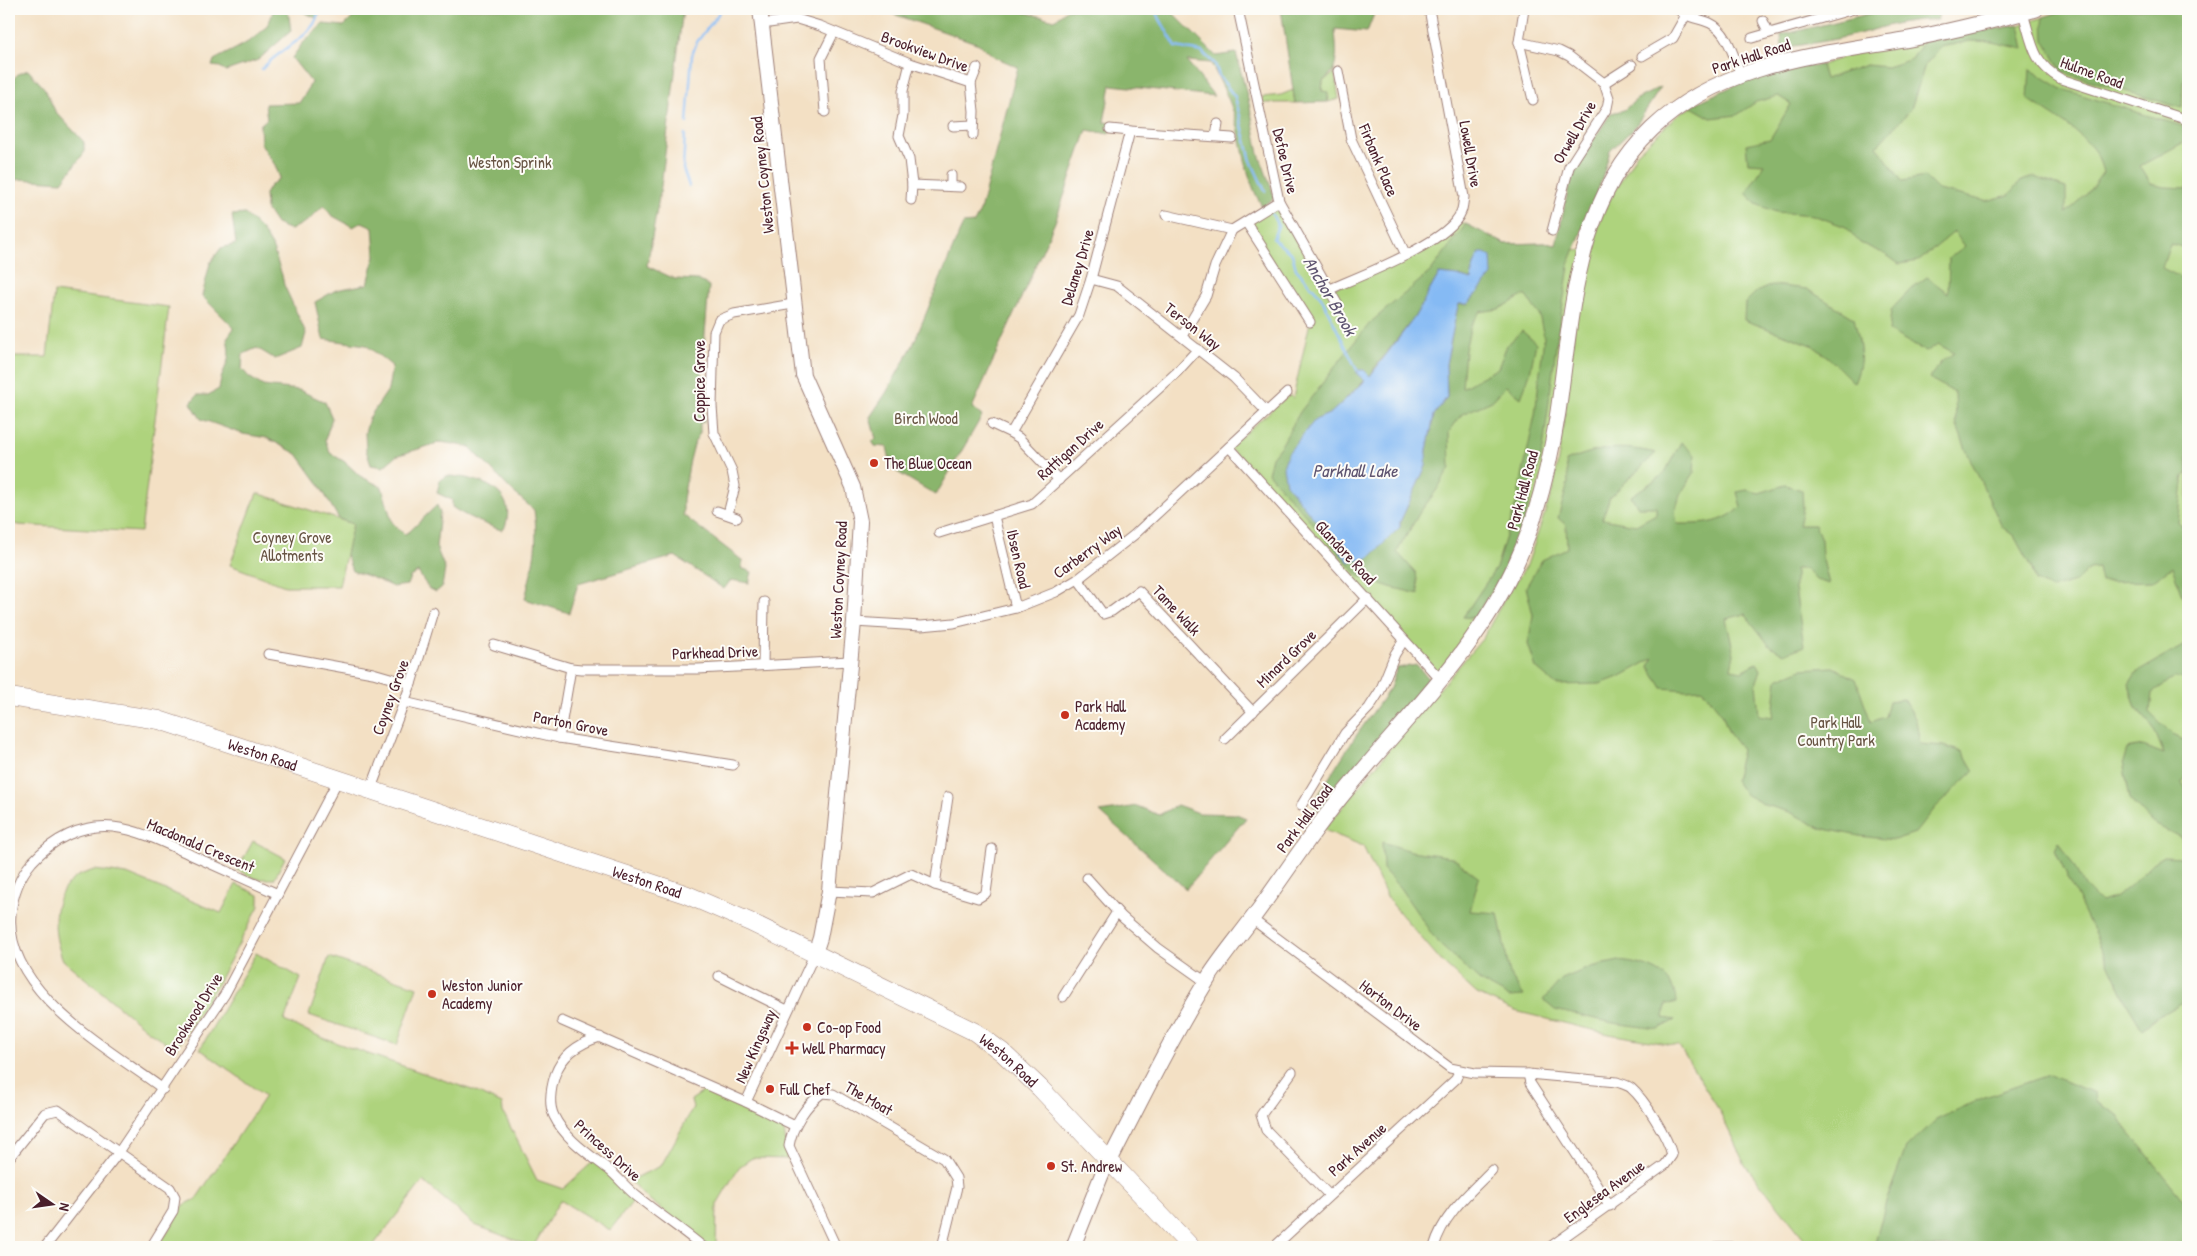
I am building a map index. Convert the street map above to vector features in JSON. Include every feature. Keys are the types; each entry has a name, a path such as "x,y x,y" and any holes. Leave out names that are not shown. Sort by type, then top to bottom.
{"highway":[{"name":"Weston Road","path":"9,697 159,720 685,894 750,922 975,1032 1002,1052 1110,1160 1191,1247"}],"main road":[{"name":"Park Hall Road","path":"1110,1160 1152,1078 1206,982 1322,820 1471,641 1502,592 1516,564 1542,493 1554,437 1577,278 1593,223 1619,168 1639,142 1670,113 1719,83 1741,75 1815,54 1948,32 2030,11"}],"street":[{"name":"Weston Coyney Road","path":"760,9 793,304 803,375 853,487 860,520 854,622 829,891 820,938 815,953"},
{"name":"Defoe Drive","path":"1238,9 1279,201 1339,307"},
{"name":"Lowell Drive","path":"1330,290 1426,246 1457,220 1461,212 1464,197 1429,9"},
{"path":"1524,9 1519,42 1533,100"},
{"path":"1678,9 1686,15 1710,23 1722,32 1741,75"},
{"path":"1752,38 1854,9"},
{"name":"Hulme Road","path":"2030,11 2035,54 2046,70 2061,79 2188,120"},
{"path":"1642,56 1673,38 1686,15"},
{"name":"Brookview Drive","path":"762,24 797,19 910,63 971,83 973,135"},
{"path":"1764,21 1769,33"},
{"path":"825,112 821,58 834,32"},
{"name":"Orwell Drive","path":"1519,42 1559,50 1604,83 1609,98 1607,108 1569,167 1552,231"},
{"path":"910,63 903,91 903,116 899,136 909,159 912,185 911,200"},
{"path":"1604,83 1632,65"},
{"path":"971,83 977,68"},
{"name":"Firbank Place","path":"1338,71 1351,139 1406,255"},
{"path":"1216,136 1218,124"},
{"path":"953,126 974,125"},
{"path":"1110,129 1232,138"},
{"name":"Delaney Drive","path":"1011,433 1079,315 1091,279 1130,131"},
{"path":"951,175 951,186"},
{"path":"912,185 961,187"},
{"path":"1182,336 1206,296 1215,266 1232,230 1279,201"},
{"path":"1166,215 1232,230"},
{"path":"1246,222 1310,322"},
{"name":"Terson Way","path":"1091,279 1117,286 1234,378 1266,411"},
{"name":"Coppice Grove","path":"728,514 735,486 732,471 714,433 712,406 714,332 719,320 734,314 793,304"},
{"name":"Rattigan Drive","path":"939,533 1032,504 1177,372 1198,349"},
{"name":"Carberry Way","path":"854,622 921,626 954,623 1016,608 1056,592 1078,579 1134,535 1287,393"},
{"path":"992,424 1019,438 1059,480"},
{"name":"Glandore Road","path":"1229,447 1440,679"},
{"path":"717,511 737,518"},
{"name":"Ibsen Road","path":"994,516 1016,608"},
{"name":"Tame Walk","path":"1078,579 1103,614 1112,611 1140,591 1253,712"},
{"name":"Minard Grove","path":"1225,739 1368,598"},
{"path":"763,665 764,602"},
{"name":"Coyney Grove","path":"370,790 411,684 433,612"},
{"name":"Park Hall Road","path":"1301,806 1345,733 1369,708 1380,691 1394,654 1404,640"},
{"name":"Parkhead Drive","path":"494,645 571,668 581,669 698,669 850,660"},
{"path":"268,654 373,673 411,684"},
{"path":"559,738 571,668"},
{"name":"Parton Grove","path":"404,702 559,738 733,765"},
{"name":"Brookwood Drive","path":"45,1247 120,1152 225,994 338,780"},
{"path":"935,885 948,797"},
{"name":"Macdonald Crescent","path":"163,1088 63,1016 32,983 14,948 10,924 12,903 19,882 28,867 43,850 64,836 78,831 112,827 155,839 278,894"},
{"path":"829,891 873,893 912,874 935,885 978,898 986,893 992,849"},
{"path":"1087,878 1117,912 1158,948 1206,982"},
{"path":"1063,997 1117,912"},
{"name":"Horton Drive","path":"1252,919 1450,1068 1459,1071 1528,1074 1617,1082 1629,1087 1635,1092 1663,1132 1670,1144 1672,1155"},
{"name":"New Kingsway","path":"795,1126 746,1102 815,953"},
{"path":"719,976 787,1010"},
{"path":"562,1021 746,1102"},
{"name":"Princess Drive","path":"600,1037 585,1041 568,1054 557,1069 552,1084 550,1100 553,1115 571,1139 624,1182 637,1196 703,1247"},
{"name":"Park Avenue","path":"1274,1247 1456,1079 1459,1071"},
{"path":"1292,1072 1261,1115 1266,1130 1329,1195"},
{"path":"1528,1074 1530,1083 1610,1206"},
{"name":"The Moat","path":"836,1247 790,1146 790,1136 795,1126 813,1100 822,1093 832,1094 944,1159 956,1178 957,1187 942,1247"},
{"path":"9,1158 45,1113 58,1110 170,1188 175,1198 173,1211 151,1247"},
{"name":"Englesea Avenue","path":"1550,1247 1665,1165 1672,1155"},
{"path":"1073,1247 1102,1174 1110,1160"},
{"path":"1434,1247 1441,1228 1451,1213 1492,1170"},
{"path":"1716,1247 1731,1247"}],"green space":[{"path":"273,9 288,9 291,31 258,60 226,71 220,67 212,66 214,60 259,34 266,27"},
{"path":"297,9 324,9 316,18"},
{"name":"Weston Sprink","path":"362,9 683,9 661,186 647,266 675,279 698,280 709,286 702,370 704,422 700,423 700,433 695,441 690,460 683,499 683,515 743,561 741,568 752,572 749,583 731,580 724,589 675,556 578,584 569,613 525,599 533,565 536,534 534,510 511,490 470,447 441,442 396,456 383,467 371,465 366,450 365,433 369,418 388,390 392,366 366,345 323,339 315,302 336,290 368,284 375,256 373,227 362,222 353,227 331,215 324,205 309,220 291,230 276,224 266,209 265,194 270,186 280,178 275,165 261,144 260,125 267,119 265,104 299,103 307,91 311,82 292,58 302,44 323,24 344,26"},
{"name":"Birch Wood","path":"879,9 1011,9 1055,20 1067,9 1169,9 1216,56 1236,53 1250,107 1259,154 1275,198 1262,206 1256,195 1248,173 1233,110 1211,63 1187,61 1214,96 1111,85 1104,122 1111,123 1109,134 1087,130 1055,222 972,408 982,416 936,495 892,469 887,447 875,446 872,441 876,439 870,417 913,345 963,224 974,223 980,211 1018,67 995,57 979,44"},
{"path":"1281,9 1376,9 1367,32 1335,29 1335,64 1329,76 1323,81 1322,91 1328,92 1328,102 1295,103"},
{"path":"1881,9 1941,9 1937,20 1904,22 1827,41 1782,48 1781,35 1872,13"},
{"name":"Park Hall Country Park","path":"2069,9 2188,9 2188,1247 1811,1247 1745,1165 1719,1110 1679,1046 1609,1034 1515,1011 1477,994 1443,963 1388,899 1363,846 1324,830 1483,638 1506,596 1527,565 1554,486 1566,406 1577,302 1592,244 1605,208 1637,153 1681,112 1783,69 1821,65 1862,51 2019,25"},
{"path":"2069,9 2188,9 2188,78 2183,81 2182,108 2062,72 2044,40 2043,17"},
{"path":"2019,25 2024,49 1992,42 1970,41 1941,47 1925,65 1911,109 1877,146 1902,181 1925,177 1938,190 1986,201 2009,195 2021,181 2034,177 2066,188 2066,213 2086,195 2103,172 2096,153 2082,137 2065,123 2028,99 2030,69 2062,89 2185,127 2188,140 2140,166 2151,184 2188,188 2188,248 2170,244 2162,268 2178,276 2188,287 2188,473 2184,476 2178,523 2188,530 2188,600 2182,595 2172,567 2152,581 2101,582 2098,568 2089,569 2077,581 2052,589 2035,581 2032,569 2014,536 2002,527 1967,452 1956,423 1955,393 1929,378 1942,361 1954,353 1938,344 1926,352 1889,331 1891,310 1912,288 1927,277 1948,293 1949,258 1965,246 1954,232 1919,261 1899,264 1885,254 1860,243 1846,227 1813,215 1776,212 1756,204 1746,193 1765,164 1748,163 1746,144 1770,139 1791,104 1778,96 1756,102 1737,115 1711,118 1690,106 1748,79 1783,69 1821,65 1825,79 1866,65 1887,67 1912,59 1924,41"},
{"path":"1334,68 1339,99 1328,102 1329,97 1322,92 1323,81 1333,74"},
{"path":"28,70 45,89 55,111 84,142 84,153 62,182 18,179 9,186 9,83 18,74"},
{"path":"1661,87 1635,127 1610,151 1601,182 1570,261 1557,339 1543,449 1525,519 1502,574 1475,618 1463,617 1496,568 1517,501 1535,415 1544,337 1539,314 1525,295 1499,309 1480,312 1471,325 1465,350 1462,388 1498,368 1507,345 1522,331 1536,343 1530,373 1521,398 1506,386 1492,401 1462,414 1449,432 1450,468 1420,512 1397,552 1416,573 1419,594 1390,587 1359,576 1268,473 1272,457 1282,444 1300,412 1371,322 1430,272 1466,224 1505,244 1545,243 1556,245 1570,182 1589,147 1611,113 1624,110 1637,99","holes":["1474,265 1491,275 1468,304 1459,304 1446,364 1447,397 1434,415 1426,466 1400,522 1400,527 1315,420 1331,413 1365,380 1362,376 1370,377 1375,367 1414,318 1439,274 1458,276 1471,280"]},
{"path":"1293,90 1295,103 1263,103 1262,97 1281,95"},
{"path":"1279,201 1330,290 1426,246 1457,220 1505,244 1545,243 1584,251 1554,433 1516,564 1440,679 1229,447 1289,395 1293,398 1310,322 1246,222"},
{"path":"245,214 261,229 272,246 284,285 306,333 302,348 275,359 257,348 243,354 242,369 249,377 263,386 299,390 325,402 332,418 325,440 330,453 345,462 360,476 382,487 392,522 404,534 409,532 437,505 440,513 436,547 445,569 442,587 436,592 429,589 418,572 410,577 407,585 393,587 352,571 346,554 353,524 339,519 318,483 297,454 267,438 243,434 201,419 191,403 197,395 208,395 219,389 228,360 229,347 227,338 234,328 202,296 210,263 221,248 236,244 232,215"},
{"path":"1772,285 1807,289 1854,318 1860,343 1860,358 1854,383 1829,358 1812,345 1744,320 1745,303 1756,292"},
{"path":"54,292 169,307 141,532 18,525 9,522 9,357 47,357"},
{"path":"1681,442 1695,455 1694,473 1680,495 1675,512 1677,524 1703,523 1718,520 1741,507 1737,492 1747,490 1759,493 1785,485 1802,490 1803,508 1799,525 1815,525 1821,539 1822,556 1829,584 1816,580 1806,569 1795,569 1795,589 1804,646 1784,654 1769,645 1745,614 1726,619 1734,654 1731,669 1742,671 1757,663 1761,670 1756,684 1759,715 1773,717 1777,679 1802,669 1833,667 1856,679 1871,722 1885,717 1889,701 1904,699 1916,720 1920,744 1943,746 1963,752 1974,771 1936,807 1915,833 1894,840 1859,836 1820,828 1790,812 1765,805 1745,794 1735,780 1742,750 1729,733 1722,714 1702,689 1662,688 1649,666 1654,658 1621,676 1600,684 1556,685 1536,668 1528,644 1533,615 1526,587 1542,560 1567,548 1566,525 1558,518 1568,483 1566,461 1600,450 1621,448 1656,453 1610,497 1602,519 1636,525 1656,514 1656,507 1638,507 1631,496 1664,474"},
{"path":"446,476 482,482 501,495 506,504 508,516 504,529 501,530 483,523 452,507 452,500 437,493 440,480"},
{"name":"Coyney Grove Allotments","path":"257,493 353,524 339,586 285,586 230,565"},
{"path":"2188,643 2188,680 2175,677 2152,693 2150,712 2173,735 2188,742 2188,775 2183,782 2188,793 2188,999 2157,1017 2142,1029 2130,1009 2055,850 2059,841 2085,886 2101,902 2116,897 2153,863 2164,856 2184,857 2182,838 2152,823 2130,799 2123,762 2127,749 2143,746 2164,754 2153,727 2136,708 2129,684 2136,673"},
{"path":"1417,665 1429,680 1425,688 1321,812 1312,805 1351,743 1390,688 1397,668"},
{"path":"1177,805 1199,813 1236,814 1246,818 1186,889 1100,812 1137,806 1159,815"},
{"path":"253,841 285,858 274,879 257,879 237,870"},
{"path":"1382,842 1411,851 1452,857 1479,878 1470,911 1498,913 1510,975 1524,996 1509,997 1480,981 1438,943 1400,888 1383,869"},
{"path":"94,870 127,874 221,913 236,884 259,895 259,906 218,983 176,1049 147,1030 63,960 59,950 55,927 57,905 67,885 76,877"},
{"path":"256,953 301,978 284,1021 328,1040 472,1090 502,1104 503,1112 537,1180 563,1189 596,1159 637,1196 610,1230 560,1200 533,1247 475,1225 423,1181 372,1247 158,1247 184,1205 196,1199 265,1096 200,1049"},
{"path":"329,957 417,987 397,1045 309,1015"},
{"path":"1619,961 1648,967 1664,976 1674,992 1676,1003 1666,1004 1664,1018 1675,1020 1658,1029 1613,1023 1555,1010 1543,1000 1562,979 1591,967"},
{"path":"2049,1075 2095,1093 2096,1102 2119,1115 2126,1128 2188,1205 2188,1247 1874,1247 1886,1202 1906,1148 1936,1120 1982,1098"},
{"path":"706,1090 751,1107 784,1130 788,1159 752,1158 739,1167 717,1204 716,1247 709,1247 641,1193 630,1180 661,1166 693,1108 691,1100"}],"water":[{"name":"Parkhall Lake","path":"1479,253 1485,253 1491,257 1492,275 1468,304 1459,304 1446,364 1447,397 1434,415 1426,466 1400,522 1400,527 1369,558 1349,562 1286,484 1283,467 1288,453 1315,420 1331,413 1365,381 1357,374 1357,370 1364,370 1370,376 1414,318 1439,274 1458,276 1471,280"}],"waterway":[{"path":"262,69 309,31 320,9"},
{"path":"687,123 692,55 697,42 722,9"},
{"name":"Anchor Brook","path":"1154,9 1176,47 1202,52 1215,64 1219,76 1235,97 1251,161 1265,191"},
{"path":"685,134 683,169 689,186"},
{"name":"Anchor Brook","path":"1272,214 1278,226 1273,239 1292,254 1296,269 1321,297 1357,370"}],"place":[{"name":"The Blue Ocean","path":"874,463"},
{"name":"Park Hall Academy","path":"1065,715"},
{"name":"Weston Junior Academy","path":"432,994"},
{"name":"Co-op Food","path":"807,1027"},
{"name":"Well Pharmacy","path":"792,1048"},
{"name":"Full Chef","path":"770,1089"},
{"name":"St. Andrew","path":"1051,1166"}]}
